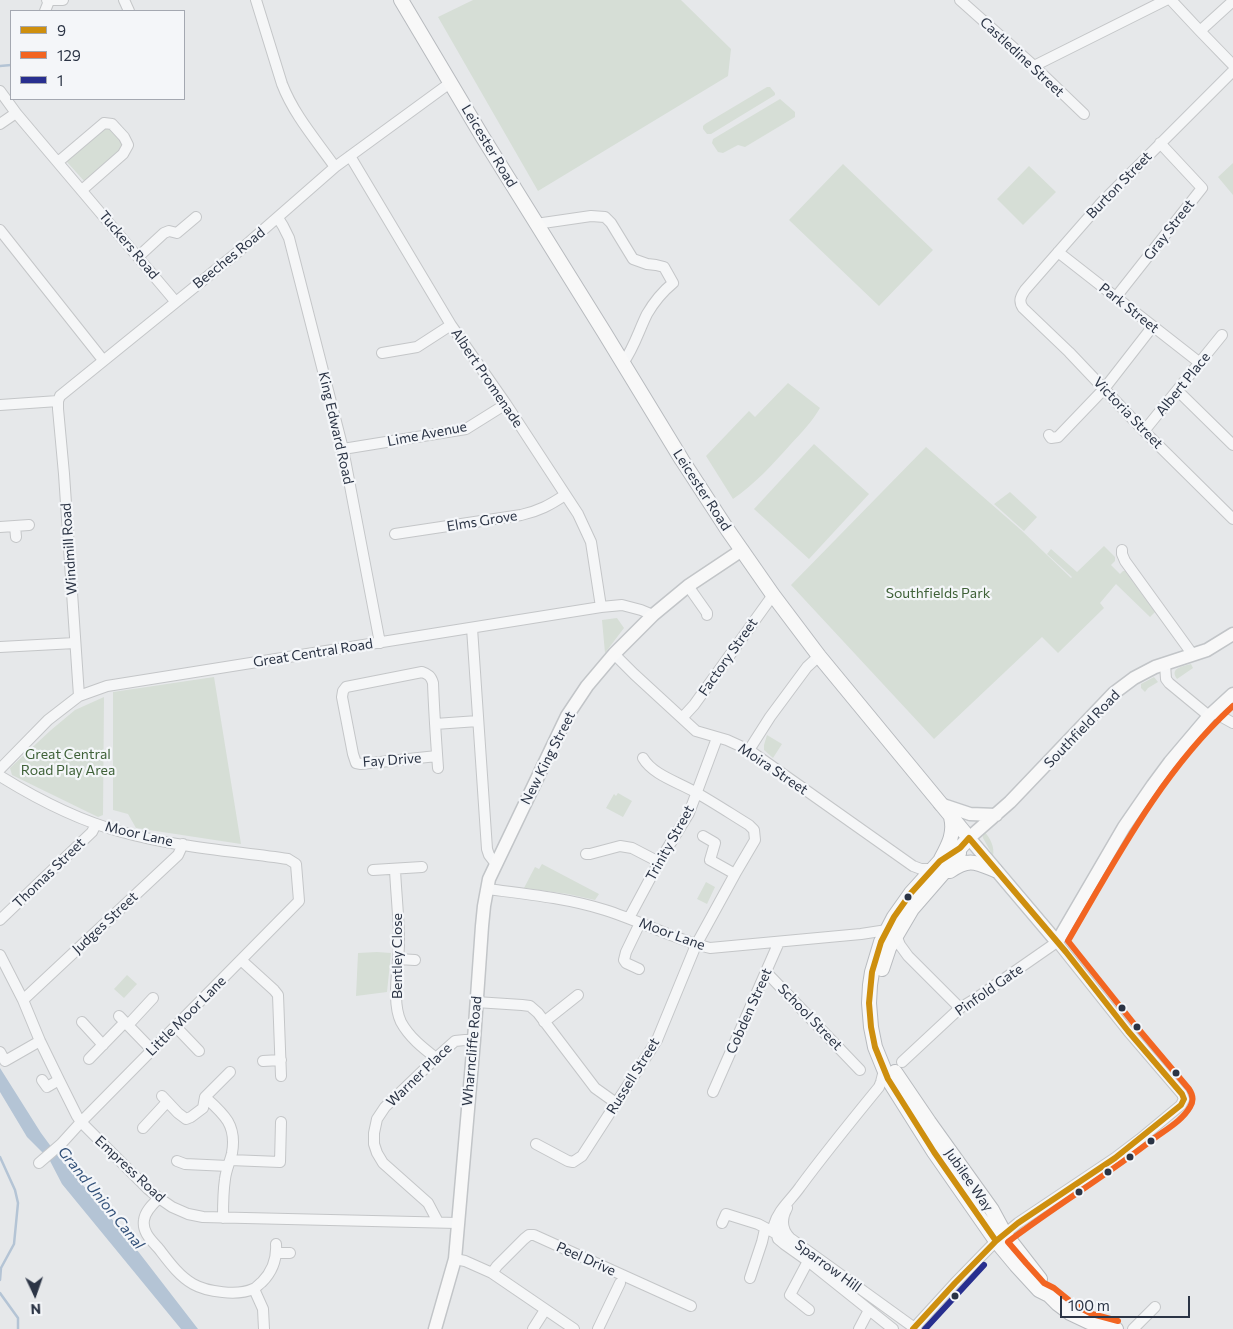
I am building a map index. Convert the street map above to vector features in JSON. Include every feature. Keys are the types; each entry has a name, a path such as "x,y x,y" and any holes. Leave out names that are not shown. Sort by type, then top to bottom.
{"highway":[{"name":"Leicester Road","path":"401,0 536,224 682,460 742,550 819,656 951,817 964,843"},
{"path":"895,936 938,869 951,839 953,828 951,817"},
{"path":"895,936 894,917 911,893 964,843"},
{"path":"938,869 961,863 978,863 995,870"},
{"name":"Jubilee Way","path":"895,936 878,950 872,972 869,1003 870,1027 874,1047 888,1078 934,1152 1000,1237"},
{"name":"Jubilee Way","path":"895,936 883,962 878,986 877,1008 882,1040 888,1057 902,1083 992,1210 1000,1237"},
{"path":"1000,1237 1045,1285 1049,1295 1058,1304 1090,1325 1116,1329"}],"main road":[{"name":"New King Street","path":"488,884 566,716 588,686 614,654 653,616 688,586 742,550"},
{"name":"Southfield Road","path":"964,843 996,815 1052,760 1114,693 1134,678 1165,664 1207,650 1233,634"},
{"path":"1057,942 1124,827 1162,773 1211,714 1233,694"},
{"path":"940,804 970,814 996,815"},
{"name":"Leicester Road","path":"964,843 995,870 1057,942"},
{"name":"Wharncliffe Road","path":"435,1329 455,1259 482,926 488,884"}],"street":[{"path":"48,0 63,0"},
{"path":"256,0 287,97 294,110 335,167"},
{"name":"Castledine Street","path":"960,0 1084,114"},
{"path":"1034,66 1166,0"},
{"path":"1171,0 1233,65"},
{"path":"1200,31 1233,1"},
{"name":"Burton Street","path":"1023,308 1020,304 1021,296 1102,202 1233,71"},
{"name":"Beeches Road","path":"58,401 66,390 239,251 335,167 450,83"},
{"name":"Tuckers Road","path":"0,91 16,113 175,301"},
{"path":"0,124 16,113"},
{"path":"58,162 104,123 112,124 124,137 128,145 123,154 82,190"},
{"name":"Gray Street","path":"1116,297 1202,188 1160,143"},
{"name":"Albert Promenade","path":"350,156 451,325 506,404 578,514 592,542 601,607"},
{"path":"536,224 591,216 605,217 611,223 633,259 664,267 668,272 672,283 652,305 623,364"},
{"path":"138,257 164,233 169,231 177,232 196,218"},
{"name":"King Edward Road","path":"278,218 289,238 342,449 380,642"},
{"path":"0,230 103,360"},
{"name":"Park Street","path":"1058,252 1200,363"},
{"name":"Victoria Street","path":"1023,308 1233,518"},
{"path":"382,353 417,347 451,325"},
{"path":"1049,435 1058,438 1104,389 1153,326"},
{"name":"Albert Place","path":"1144,431 1222,335"},
{"path":"1178,391 1233,445"},
{"path":"0,405 58,401"},
{"name":"Windmill Road","path":"58,401 80,696"},
{"name":"Lime Avenue","path":"342,449 466,429 506,404"},
{"name":"Elms Grove","path":"395,534 535,512 547,507 565,495"},
{"path":"0,527 16,531 29,524"},
{"path":"1122,550 1124,561 1193,655"},
{"path":"688,586 707,615"},
{"name":"Factory Street","path":"682,718 694,705 773,595"},
{"name":"Great Central Road","path":"0,769 48,720 80,696 108,686 601,607 622,605 641,610 653,616"},
{"path":"472,628 487,849 496,864"},
{"path":"0,647 76,643"},
{"name":"Moira Street","path":"614,654 696,731 727,740 749,750 913,866 921,869 938,869"},
{"path":"749,750 770,717 807,667 819,656"},
{"path":"1165,664 1166,679 1169,683 1211,714 1233,723"},
{"name":"Fay Drive","path":"437,756 356,763 342,697 346,687 422,672 427,673 433,683 438,768"},
{"path":"435,724 478,721"},
{"name":"Trinity Street","path":"629,918 659,862 689,813 717,738"},
{"path":"642,758 648,766 696,792"},
{"name":"Moor Lane","path":"0,776 38,798 96,824 135,836 288,858"},
{"name":"Russell Street","path":"536,1144 562,1159 573,1162 582,1156 657,1040 696,945 755,840 754,830 749,825 696,792"},
{"name":"Thomas Street","path":"0,920 92,832 96,824"},
{"path":"703,836 716,843 710,860 735,874"},
{"name":"Judges Street","path":"23,1000 178,855 183,844"},
{"path":"586,854 620,846 632,848 659,862"},
{"name":"Little Moor Lane","path":"38,1163 61,1144 299,901 296,864 288,858"},
{"path":"913,866 920,884"},
{"path":"373,870 422,867"},
{"name":"Bentley Close","path":"394,869 399,942 396,984 400,1021 420,1046 436,1058"},
{"name":"Moor Lane","path":"488,884 595,907 629,918 696,945 710,948 861,934 895,936"},
{"path":"639,969 626,963 624,960 640,923"},
{"path":"861,934 871,940 878,950"},
{"path":"895,936 908,956 960,1008"},
{"name":"Cobden Street","path":"713,1092 713,1078 779,942"},
{"path":"914,1329 1000,1237 1115,1158 1182,1104 1184,1099 1182,1094 1128,1031 1057,942"},
{"name":"Pinfold Gate","path":"902,1062 960,1008 1057,942"},
{"name":"Empress Road","path":"0,955 23,1000 58,1080 81,1122 148,1189 172,1207 188,1214 203,1217 458,1223"},
{"path":"398,959 415,960"},
{"path":"241,960 278,995 281,1076"},
{"name":"School Street","path":"766,972 857,1063"},
{"path":"544,1022 578,995"},
{"path":"89,1059 124,1021 153,998"},
{"path":"476,1002 530,1006 538,1013 595,1088 616,1103"},
{"path":"124,1021 152,1050"},
{"path":"82,1022 103,1044"},
{"path":"176,1027 199,1051"},
{"name":"Warner Place","path":"438,1222 428,1203 383,1163 374,1144 374,1133 378,1119 386,1107 436,1058 455,1041 474,1040"},
{"path":"0,1052 5,1061 40,1041"},
{"path":"263,1060 281,1060"},
{"path":"722,1224 726,1214 758,1224 775,1233 774,1225 776,1218 881,1082 884,1070"},
{"path":"143,1128 164,1099 186,1118 204,1108 205,1097 230,1072"},
{"path":"42,1080 47,1087 58,1080"},
{"path":"205,1097 227,1119 232,1129 232,1150 225,1179 223,1218"},
{"path":"178,1160 185,1164 280,1162 281,1122"},
{"name":"Sparrow Hill","path":"793,1197 784,1214 782,1224 784,1233 914,1329"},
{"path":"159,1198 146,1212 144,1220 145,1232 183,1277 192,1284 209,1290 229,1293 254,1289 271,1271 277,1248 290,1253"},
{"path":"750,1278 765,1229"},
{"name":"Sparrow Hill","path":"775,1233 784,1244 893,1329"},
{"name":"Peel Drive","path":"492,1273 524,1239 529,1235 534,1235 692,1306"},
{"path":"455,1259 465,1260 492,1273 574,1329"},
{"path":"808,1261 790,1295 809,1310"},
{"path":"598,1329 620,1282"},
{"path":"254,1289 263,1309 264,1329"},
{"path":"1133,1329 1155,1307"},
{"path":"533,1329 545,1310"},
{"path":"858,1329 869,1310"}],"green space":[{"path":"473,0 681,0 731,49 728,76 538,191 438,17"},
{"path":"770,87 775,95 711,134 707,134 703,129 705,124"},
{"path":"780,99 795,112 795,117 745,147 738,145 723,153 718,152 712,143 713,139"},
{"path":"107,126 122,139 124,148 85,182 67,162 67,159"},
{"path":"1233,163 1233,195 1218,177"},
{"path":"843,164 933,250 879,306 789,220"},
{"path":"1029,166 1056,192 1023,225 997,199"},
{"path":"788,383 820,408 806,427 770,467 733,499 706,456 749,411 755,417"},
{"path":"814,444 869,494 809,559 754,509"},
{"name":"Southfields Park","path":"926,447 1021,530 1071,578 1047,554 1051,549 1077,572 1104,546 1115,557 1115,561 1111,565 1120,574 1125,571 1155,612 1150,617 1116,584 1100,603 1104,608 1058,653 1042,637 934,739 791,585"},
{"path":"1010,492 1037,517 1024,531 994,504"},
{"path":"617,618 624,628 605,653 602,620"},
{"path":"1191,664 1193,668 1177,679 1175,675 1176,670"},
{"path":"214,677 241,844 136,828 128,814 113,810 113,692"},
{"path":"1154,677 1158,682 1145,692 1141,688 1141,684"},
{"name":"Great Central Road Play Area","path":"104,697 103,815 98,817 12,775 10,768 51,730 75,710"},
{"path":"767,735 782,744 773,758 764,750"},
{"path":"618,793 632,801 623,817 606,808 614,794 616,796"},
{"path":"984,831 991,843 993,856 983,838 982,834"},
{"path":"542,864 599,894 595,900 524,888 535,867 539,869"},
{"path":"706,882 715,887 707,904 697,899"},
{"path":"358,953 391,953 387,992 356,996"},
{"path":"127,975 137,984 124,998 114,989"}],"water":[{"path":"0,1068 41,1133 58,1156 127,1237 198,1329 181,1329 62,1184 49,1159 27,1137 0,1092"}],"waterway":[{"path":"0,66 10,65"},
{"path":"0,1157 15,1190 18,1203 14,1244 1,1268 0,1280"},
{"path":"0,1293 18,1318 18,1329"}],"transit line":[{"name":"129","path":"1118,1321 1092,1314 1075,1305 1054,1288 1044,1283 1008,1242 1173,1125 1183,1117 1191,1105 1192,1098 1189,1089 1068,941 1123,848 1162,787 1207,731 1233,706"},
{"name":"9","path":"969,838 1066,952 1128,1031 1182,1094 1184,1099 1181,1105 1115,1158 1018,1223 996,1241 934,1152 888,1079 875,1047 869,1003 872,972 881,942 894,917 911,893 940,861 960,848 969,838"},
{"name":"9","path":"913,1329 996,1241"},
{"name":"1","path":"925,1329 984,1265"}],"water label":[{"name":"Grand Union Canal","path":"101,1198"}]}
